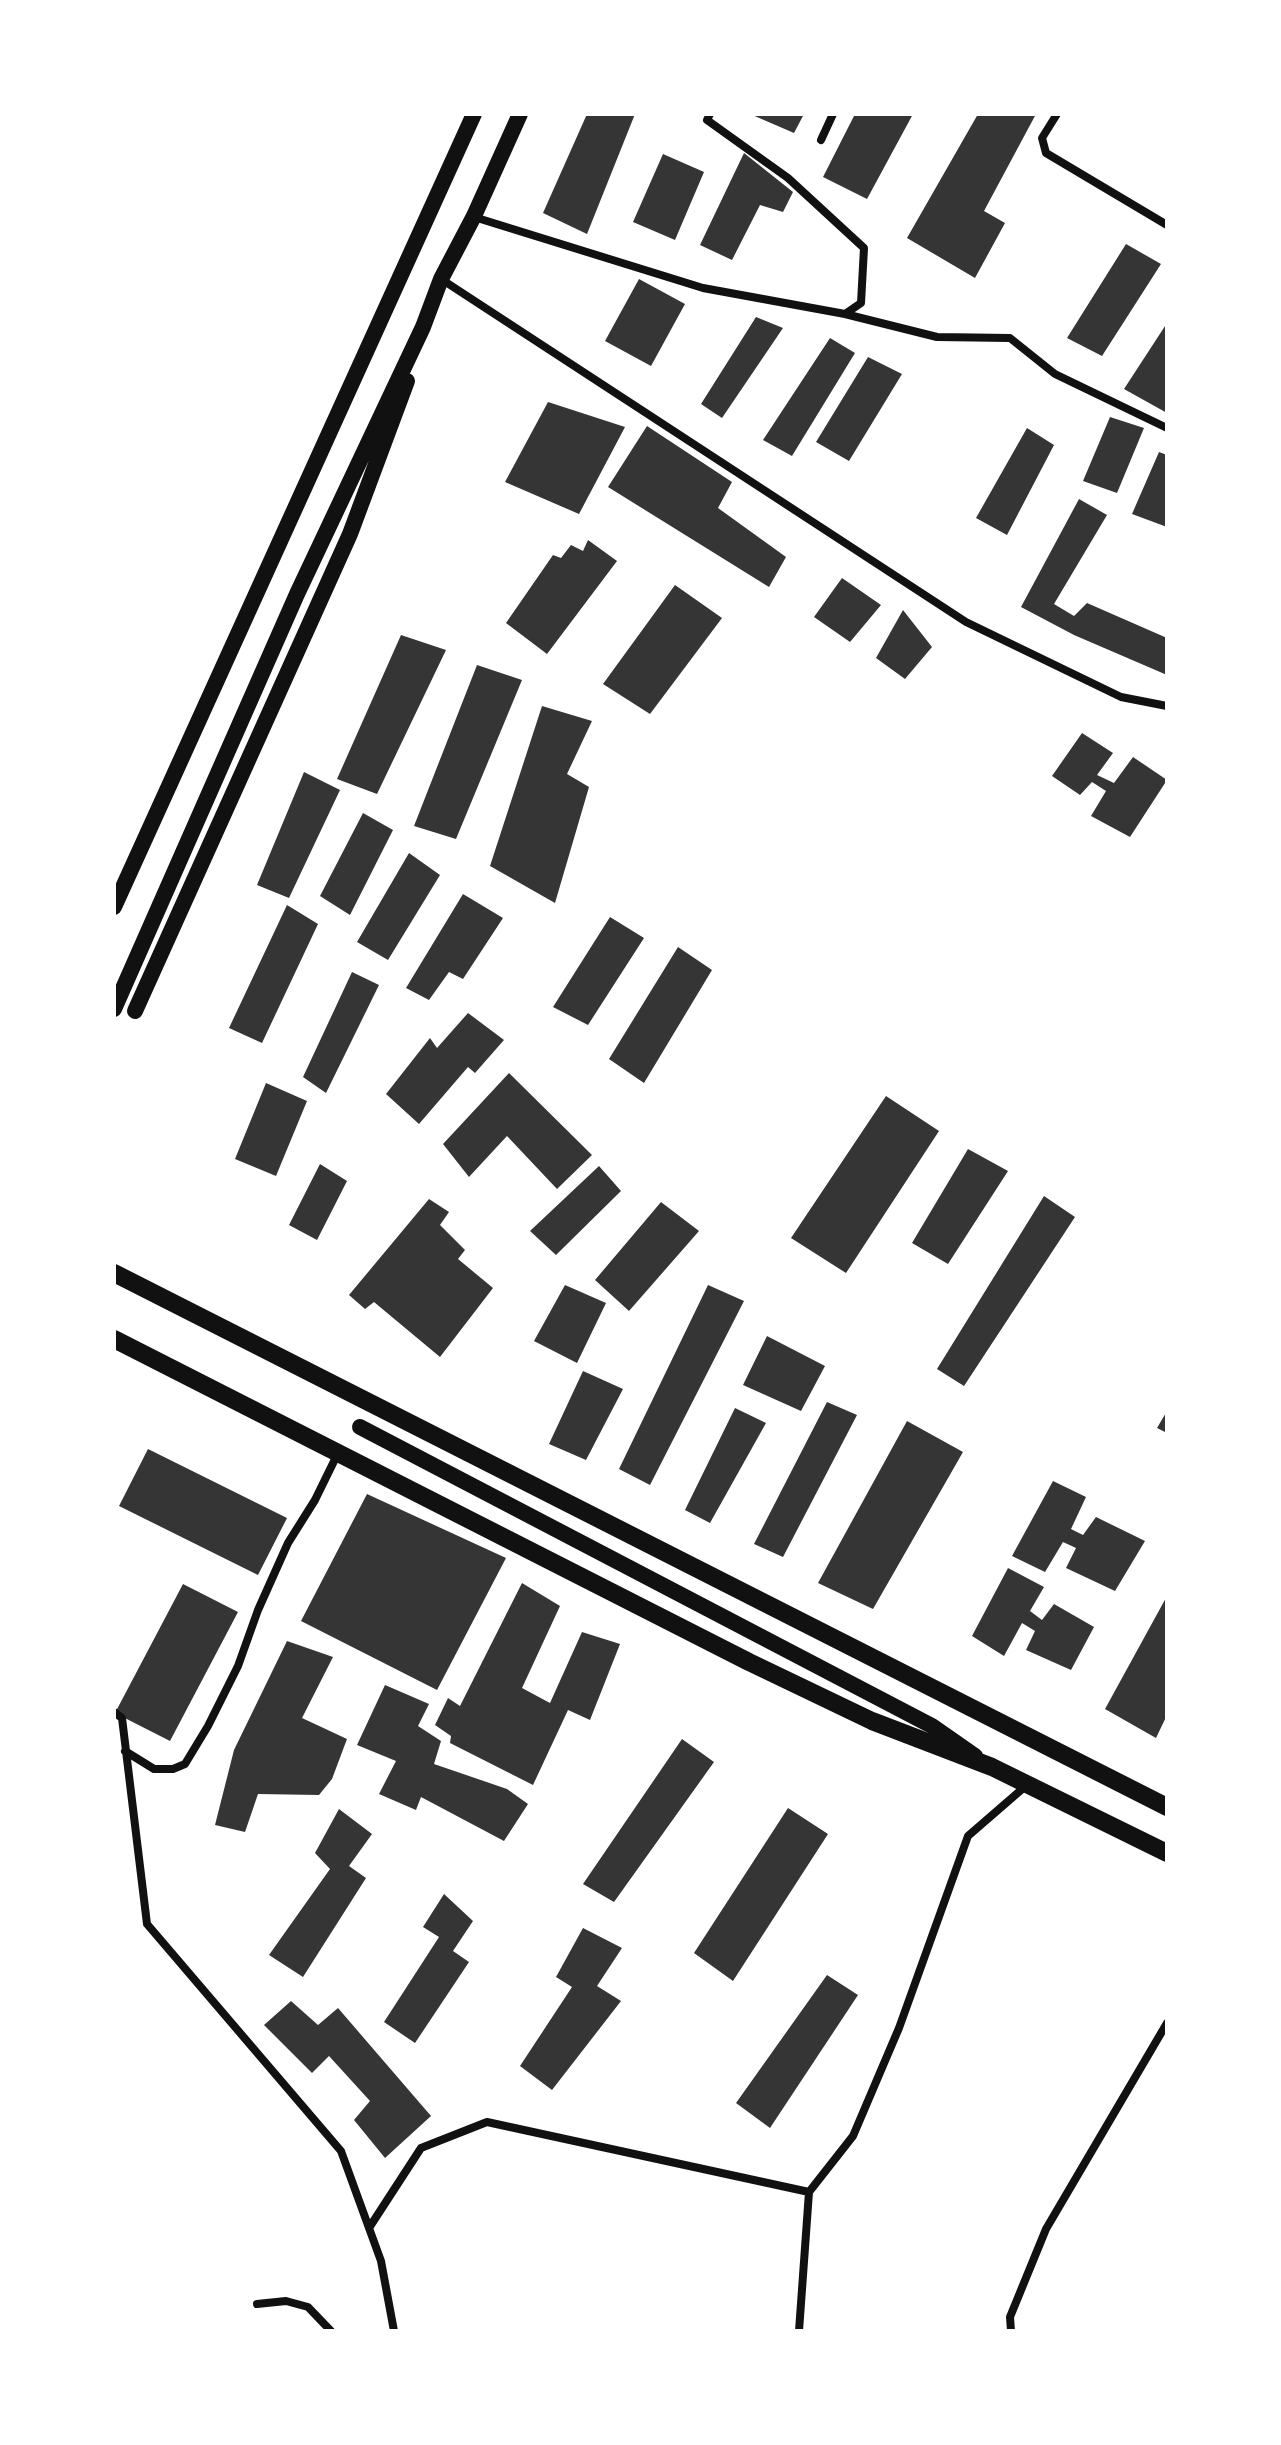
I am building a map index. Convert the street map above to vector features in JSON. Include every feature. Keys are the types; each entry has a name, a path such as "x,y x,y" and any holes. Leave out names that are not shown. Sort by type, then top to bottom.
{"main road":[{"path":"114,907 474,114"},
{"path":"135,1011 350,534 403,395 441,279 474,216 520,114"},
{"path":"114,1009 297,594 423,327"},
{"path":"114,1273 1167,1807"},
{"path":"114,1339 749,1662 872,1721 992,1767 1167,1853"},
{"path":"360,1427 932,1726 992,1767"}],"street":[{"path":"710,114 707,120 788,178 864,248 861,303 845,314"},
{"path":"821,140 833,114"},
{"path":"1057,114 1042,138 1046,153 1167,225"},
{"path":"474,216 703,288 845,314 937,337 1010,338 1055,374 1167,428"},
{"path":"441,279 966,622 1121,697 1167,706"},
{"path":"125,1751 154,1769 173,1769 185,1764 238,1666 258,1610 288,1543 315,1500 338,1453"},
{"path":"114,1712 122,1718 147,1924 341,2151 381,2261 394,2331"},
{"path":"799,2331 809,2192 853,2136 899,2028 968,1836 1028,1784"},
{"path":"1011,2331 1010,2317 1046,2229 1167,2023"},
{"path":"369,2228 421,2148 487,2122 809,2192"},
{"path":"257,2304 286,2301 308,2307 331,2331"}],"building":[{"path":"587,114 635,114 587,234 543,213"},
{"path":"750,114 804,114 794,133"},
{"path":"855,114 913,114 867,199 823,177"},
{"path":"978,114 1036,114 984,211 1005,223 975,278 907,238"},
{"path":"744,153 793,192 783,212 760,205 732,260 700,245"},
{"path":"663,154 704,172 675,240 633,222"},
{"path":"1126,244 1161,264 1102,356 1067,338"},
{"path":"639,279 685,304 651,366 605,341"},
{"path":"756,317 783,328 722,418 701,404"},
{"path":"1167,323 1167,413 1124,389"},
{"path":"830,338 855,353 792,456 763,440"},
{"path":"868,357 902,374 849,461 816,442"},
{"path":"548,402 625,427 579,514 505,482"},
{"path":"1110,417 1144,428 1117,493 1083,481"},
{"path":"647,426 732,482 718,508 786,557 769,587 608,487"},
{"path":"1027,428 1054,445 1007,535 976,518"},
{"path":"1159,452 1167,455 1167,527 1132,514"},
{"path":"1079,499 1107,515 1054,604 1074,616 1087,603 1167,638 1167,675 1074,635 1021,607"},
{"path":"588,540 617,561 547,654 506,623 553,555 561,558 571,545 583,551"},
{"path":"842,578 881,605 850,642 814,617"},
{"path":"675,585 722,618 650,714 603,684"},
{"path":"903,610 932,647 905,679 876,658"},
{"path":"401,635 446,650 377,794 337,779"},
{"path":"477,665 522,680 456,839 414,826"},
{"path":"542,706 592,721 567,774 589,787 555,903 490,866"},
{"path":"1082,733 1113,753 1097,775 1114,783 1133,757 1167,780 1130,837 1091,816 1106,791 1092,782 1080,795 1052,776"},
{"path":"304,772 340,790 289,898 257,885"},
{"path":"363,813 393,830 350,915 320,896"},
{"path":"409,853 440,875 388,960 357,942"},
{"path":"463,894 503,918 463,979 449,972 429,1000 406,988"},
{"path":"287,905 318,924 262,1043 229,1028"},
{"path":"610,917 644,938 588,1025 553,1007"},
{"path":"678,947 712,970 644,1083 609,1059"},
{"path":"352,972 379,985 326,1093 303,1077"},
{"path":"468,1013 504,1040 475,1073 468,1067 419,1124 386,1094 430,1038 437,1048"},
{"path":"509,1073 592,1155 557,1189 507,1136 469,1177 443,1144"},
{"path":"266,1083 307,1101 276,1176 235,1159"},
{"path":"886,1096 939,1131 846,1273 791,1238"},
{"path":"968,1149 1008,1171 948,1264 912,1243"},
{"path":"320,1164 347,1181 317,1240 289,1225"},
{"path":"599,1166 621,1191 556,1255 530,1231"},
{"path":"1044,1196 1075,1217 964,1386 937,1369"},
{"path":"429,1199 449,1212 440,1225 465,1250 458,1259 493,1288 440,1357 374,1302 365,1309 349,1295"},
{"path":"661,1202 699,1231 629,1311 595,1280"},
{"path":"565,1285 606,1303 577,1363 534,1341"},
{"path":"708,1285 744,1301 650,1485 619,1469"},
{"path":"767,1336 825,1366 801,1411 743,1385"},
{"path":"583,1371 623,1389 586,1460 549,1444"},
{"path":"827,1402 857,1415 783,1557 754,1544"},
{"path":"735,1408 766,1423 710,1523 685,1510"},
{"path":"1167,1411 1167,1433 1157,1428"},
{"path":"907,1421 963,1452 873,1609 818,1583"},
{"path":"148,1449 287,1518 258,1575 119,1506"},
{"path":"1053,1481 1086,1497 1071,1529 1083,1535 1096,1517 1145,1541 1115,1591 1066,1568 1076,1548 1063,1542 1045,1572 1012,1556"},
{"path":"367,1494 506,1558 437,1690 301,1621"},
{"path":"1008,1568 1044,1587 1030,1611 1042,1620 1054,1604 1094,1627 1071,1670 1026,1650 1035,1631 1022,1623 1004,1656 972,1636"},
{"path":"522,1583 560,1606 522,1688 550,1703 582,1632 620,1644 590,1720 568,1710 533,1785 450,1743 451,1736 435,1725 448,1698 460,1706"},
{"path":"183,1584 238,1612 170,1741 115,1713"},
{"path":"1167,1596 1167,1715 1156,1738 1105,1709"},
{"path":"287,1641 333,1657 302,1718 347,1739 332,1779 319,1795 258,1794 245,1832 215,1825 234,1750"},
{"path":"385,1685 429,1704 418,1726 441,1741 434,1764 507,1789 528,1804 504,1841 421,1797 416,1810 379,1794 396,1761 357,1745"},
{"path":"682,1739 714,1762 614,1902 583,1884"},
{"path":"788,1808 828,1834 733,1981 694,1953"},
{"path":"339,1809 372,1834 349,1866 366,1878 303,1977 269,1955 330,1869 315,1853"},
{"path":"444,1894 473,1921 453,1951 469,1962 415,2043 384,2022 439,1937 423,1927"},
{"path":"583,1928 622,1948 597,1986 621,2001 552,2090 520,2066 572,1987 556,1977"},
{"path":"827,1975 858,1995 770,2128 736,2103"},
{"path":"291,2001 318,2025 338,2008 431,2116 385,2158 354,2120 370,2101 329,2056 312,2073 264,2025"}]}
